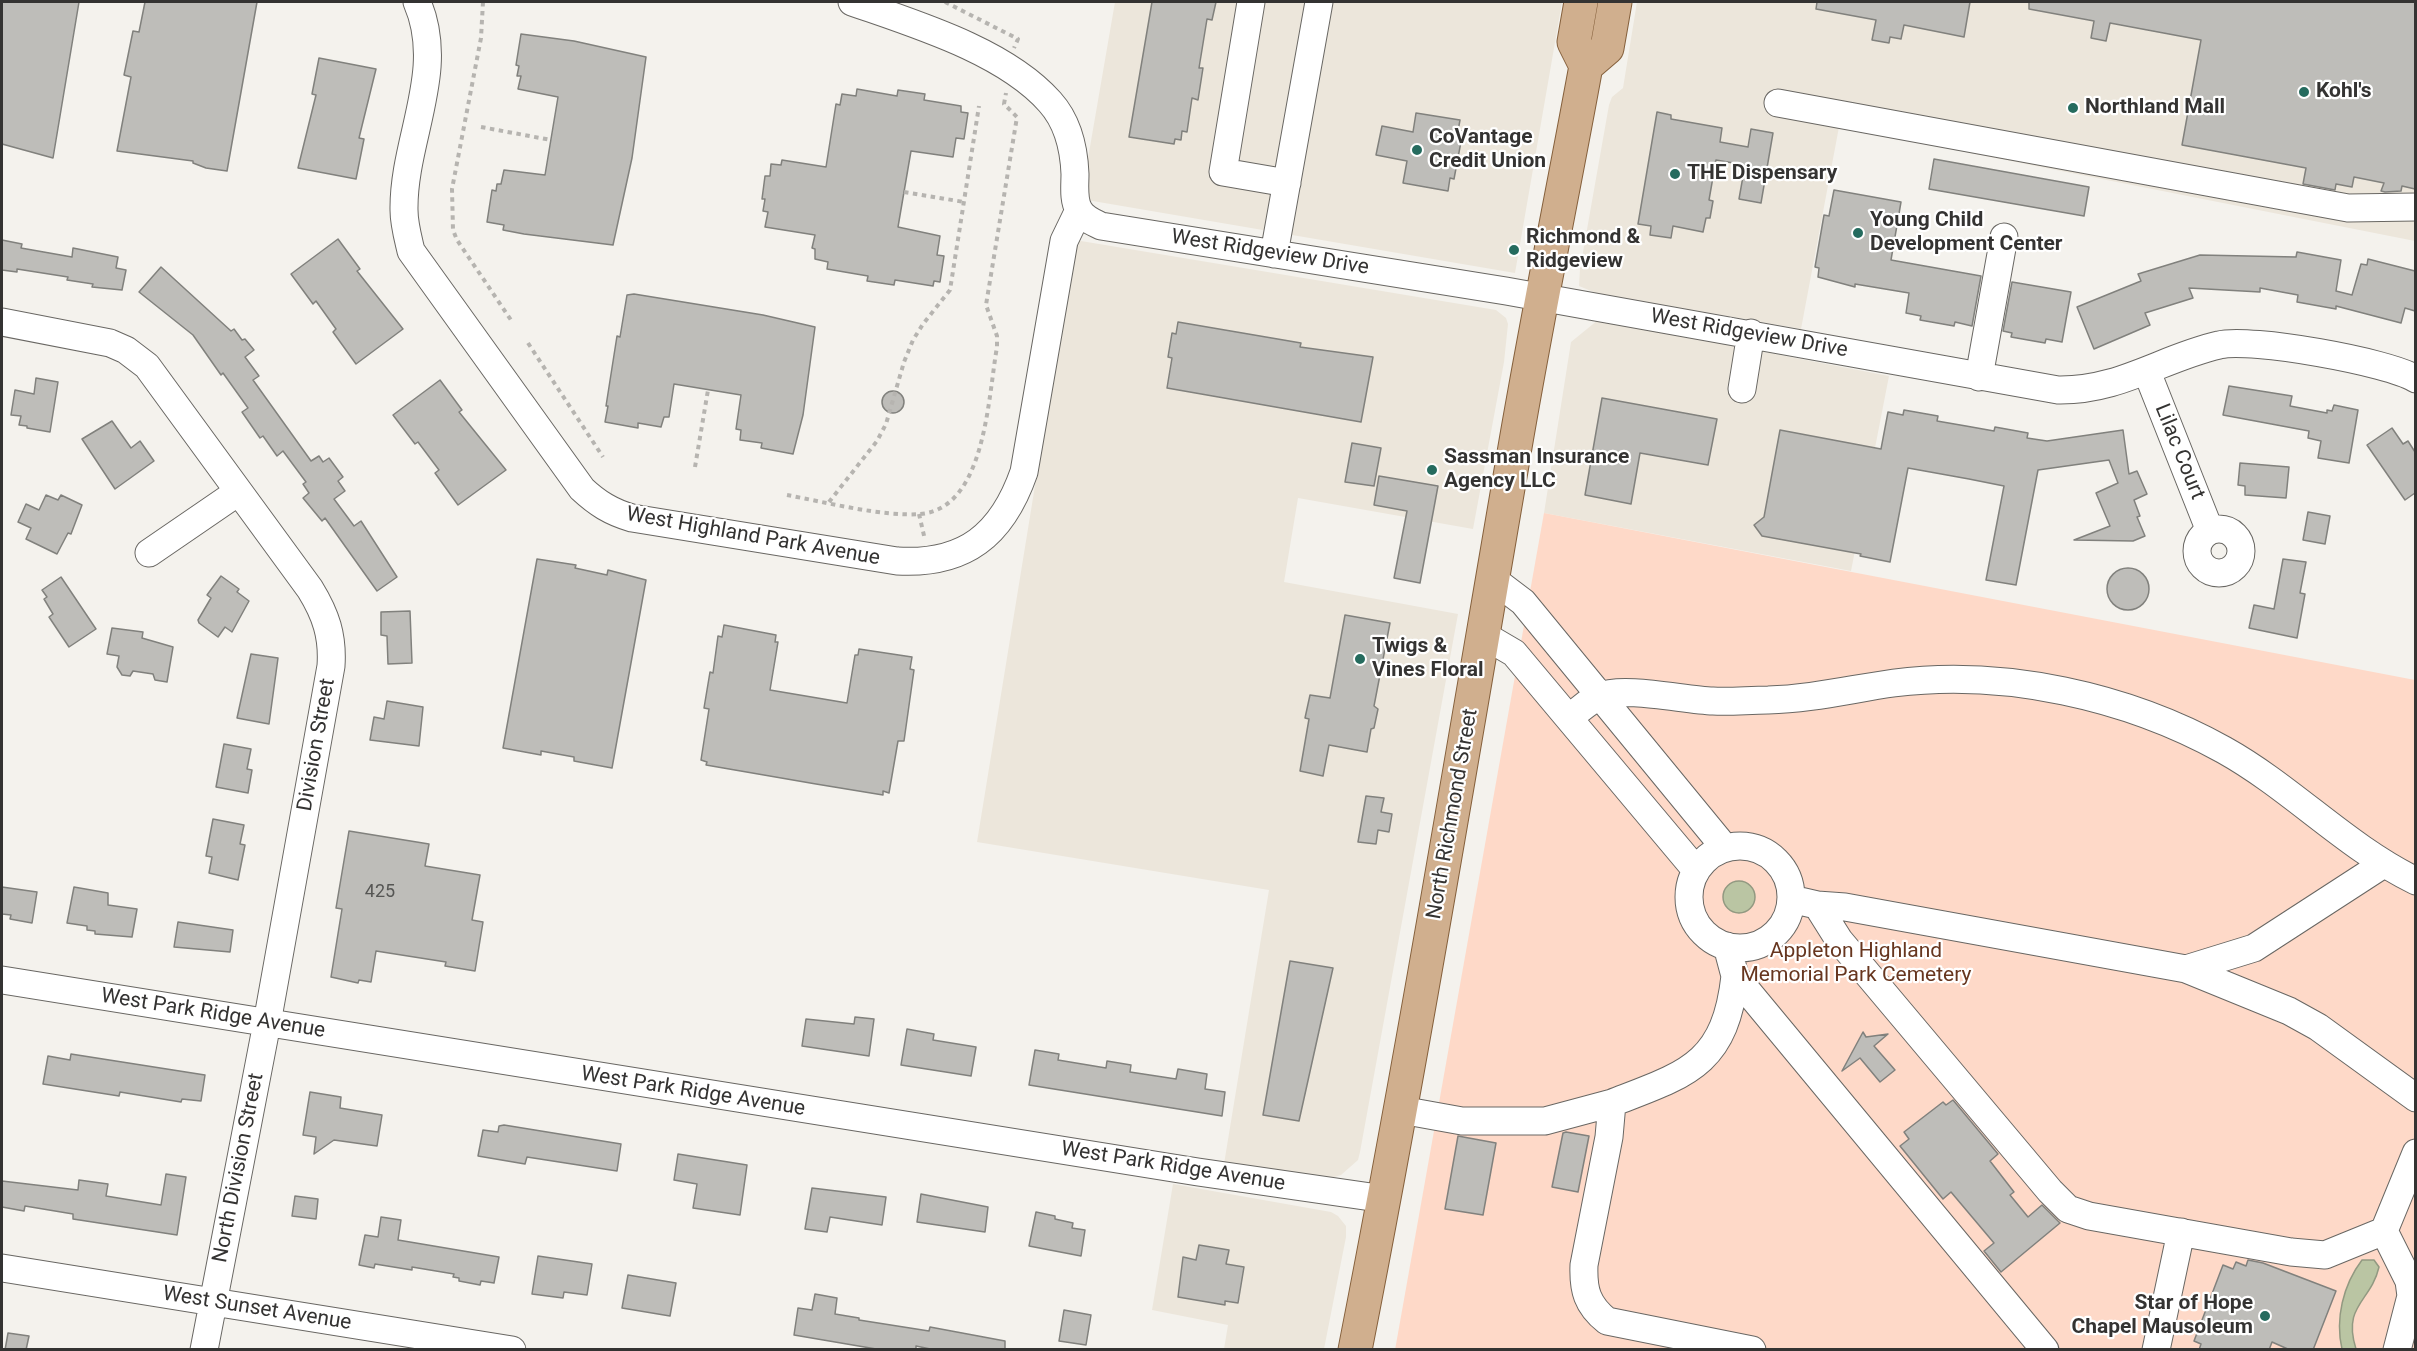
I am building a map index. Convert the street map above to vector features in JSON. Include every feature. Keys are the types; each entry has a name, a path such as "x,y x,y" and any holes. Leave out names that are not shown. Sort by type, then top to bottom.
{"main road":[{"path":"1581,2 1574,42 1586,66 1607,48 1615,2"},
{"name":"North Richmond Street","path":"1355,1350 1385,1199 1543,298 1586,66"}],"street":[{"name":"West Highland Park Avenue","path":"417,2 426,21 429,48 426,83 405,192 405,221 411,251 582,489 597,503 632,519 915,562 949,558 984,538 998,524 1014,500 1024,472 1064,242 1079,210"},
{"path":"852,2 949,39 1009,68 1032,84 1051,103 1064,122 1071,141 1076,203 1079,210"},
{"path":"1251,2 1223,172 1287,183"},
{"path":"1274,254 1319,2"},
{"path":"1778,103 2348,208 2415,207"},
{"name":"West Ridgeview Drive","path":"1079,210 1085,217 1101,226 1751,333 2058,390 2080,391 2101,388 2201,350 2239,343 2375,364 2403,372 2415,379"},
{"path":"1979,377 2004,237"},
{"name":"Division Street","path":"2,322 110,343 137,357 160,382 323,610 332,646 267,1023"},
{"path":"1742,389 1751,333"},
{"name":"Lilac Court","path":"2147,372 2210,531"},
{"path":"150,553 238,492"},
{"path":"1494,580 1523,602 1725,848"},
{"path":"1485,636 1514,653 1696,870"},
{"path":"1570,717 1600,696 1624,693 1712,701 1798,699 1895,683 1972,680 2070,693 2136,712 2224,750 2273,783 2382,865 2415,881"},
{"path":"1749,847 1771,856 1786,875 1791,899 1788,914 1770,938 1757,945 1742,948 1727,946 1704,933 1691,909 1689,896 1696,870 1704,861 1725,848 1749,847"},
{"path":"2186,969 2254,948 2382,865"},
{"path":"1791,899 2186,969 2289,1011 2318,1027 2415,1098"},
{"path":"1817,905 1839,940 2050,1191 2068,1209 2089,1216 2291,1252 2325,1255 2384,1231 2415,1153"},
{"path":"1727,946 1735,975 2044,1350"},
{"path":"2247,994 2254,948"},
{"path":"1401,1110 1462,1120 1545,1121 1612,1103 1673,1080 1697,1065 1714,1044 1726,1019 1735,975"},
{"name":"West Park Ridge Avenue","path":"2,980 1186,1170 1385,1199"},
{"name":"North Division Street","path":"204,1350 267,1023"},
{"path":"1612,1103 1609,1137 1584,1265 1583,1286 1594,1310 1607,1321 1752,1350"},
{"path":"2384,1231 2409,1281 2411,1296 2397,1350"},
{"path":"2156,1350 2181,1232"},
{"name":"West Sunset Avenue","path":"2,1268 512,1350"}],"path":[{"path":"483,2 481,38 452,189 453,230 457,240 513,323"},
{"path":"945,2 1018,39"},
{"path":"787,495 898,513 930,512 944,507 958,495 969,480 976,463 997,347 997,336 986,305 1017,117 1004,104 1009,68"},
{"path":"828,503 877,441 886,424 913,340 950,290 979,106"},
{"path":"481,128 551,140"},
{"path":"904,192 964,202"},
{"path":"528,344 603,457"},
{"path":"695,467 708,390"}],"shaded area":[{"path":"1115,2 1562,2 1515,273 1081,199"},
{"name":"Northland Mall","path":"1637,2 2415,2 2415,241 1839,127 1801,329 1596,293 1579,286 1580,269 1609,105 1612,97 1623,88"},
{"path":"1075,240 1496,310 1506,318 1508,324 1504,362 1473,529 1298,498 1284,582 1458,614 1360,1152 1358,1160 1341,1175 1331,1178 1224,1164 1269,890 977,842"},
{"path":"1598,320 1889,376 1851,571 1544,513 1571,342"},
{"path":"1739,881 1750,886 1755,897 1750,908 1739,913 1728,908 1723,897 1728,886"},
{"path":"1173,1184 1331,1212 1338,1216 1346,1226 1346,1237 1324,1349 1224,1349 1228,1325 1152,1310"},
{"path":"2362,1260 2374,1260 2379,1267 2375,1279 2355,1313 2353,1334 2356,1349 2342,1349 2340,1314 2342,1303 2350,1280"}],"green space":[{"name":"Appleton Highland Memorial Park Cemetery","path":"1544,513 2415,680 2415,1349 1395,1350"}],"building":[{"path":"2,2 79,2 53,158 2,144"},
{"path":"145,2 257,2 227,171 206,168 193,161 117,151 131,77 124,75 133,31 139,32"},
{"path":"1152,2 1216,2 1212,20 1207,19 1199,68 1203,68 1198,100 1192,98 1187,132 1182,131 1181,140 1175,139 1174,144 1129,137"},
{"path":"1817,2 1970,2 1964,37 1904,25 1901,39 1890,37 1889,43 1872,40 1876,20 1816,9"},
{"name":"Kohl's","path":"2029,2 2415,2 2415,189 2402,186 2401,191 2385,192 2381,191 2384,183 2354,177 2352,187 2336,184 2335,190 2303,184 2306,168 2182,145 2201,40 2110,23 2106,41 2091,38 2094,21 2029,9"},
{"path":"521,34 574,41 646,57 632,158 613,245 524,234 503,230 504,225 487,222 492,190 496,191 497,184 501,184 504,170 545,175 558,97 518,89 521,76 517,76 519,66 516,65"},
{"path":"319,58 376,69 359,138 364,139 356,179 298,168 316,95 312,94"},
{"path":"857,89 897,96 898,90 925,94 924,100 961,106 961,112 968,113 964,139 956,138 953,157 911,151 898,227 940,236 937,255 944,256 940,282 934,281 933,286 895,280 894,285 867,281 868,276 827,269 828,262 815,259 815,249 812,248 815,235 765,227 768,212 763,211 765,199 762,199 765,176 770,176 771,164 781,165 782,160 826,167 836,104 840,105 842,94 856,96"},
{"path":"1657,112 1671,115 1671,119 1722,128 1720,142 1748,147 1751,129 1773,133 1761,203 1739,199 1745,165 1716,160 1709,200 1713,201 1710,218 1706,218 1703,232 1673,226 1671,238 1650,235 1651,226 1638,224"},
{"name":"CoVantage Credit Union","path":"1416,113 1460,120 1458,131 1463,131 1454,179 1450,178 1448,191 1403,183 1407,161 1376,155 1382,126 1413,132"},
{"path":"1934,159 2089,187 2084,216 1929,189"},
{"path":"1834,190 1901,202 1891,260 1981,276 1972,326 1955,322 1954,326 1920,320 1921,316 1906,313 1909,293 1855,284 1855,287 1818,277 1819,268 1815,267 1824,215 1829,216"},
{"path":"338,239 360,269 357,271 403,329 356,364 333,332 336,329 316,301 313,304 291,274"},
{"path":"2,240 22,244 21,248 72,257 73,248 118,257 116,268 126,270 122,290 92,287 93,284 67,280 68,277 17,269 17,272 2,270"},
{"path":"2297,252 2341,260 2336,291 2352,295 2361,264 2367,265 2368,259 2415,271 2415,311 2405,308 2401,323 2336,306 2336,309 2297,302 2298,295 2260,288 2260,292 2189,288 2193,298 2145,313 2150,325 2094,349 2077,307 2141,281 2138,274 2200,255 2296,257"},
{"path":"161,267 231,331 234,329 254,350 245,357 259,376 253,380 311,461 319,456 323,462 329,458 343,477 338,481 345,491 334,499 354,526 361,521 397,577 377,591 325,518 322,521 303,498 309,493 303,484 306,482 283,451 277,456 263,436 260,438 242,412 248,408 193,335 139,292"},
{"path":"2012,282 2071,292 2062,342 2046,339 2045,343 2011,337 2012,333 2003,331"},
{"path":"634,294 763,315 815,327 803,415 793,454 761,448 762,443 740,440 741,430 736,429 741,395 674,384 669,417 664,417 661,427 638,423 638,428 605,422 617,336 620,337 627,295"},
{"path":"1178,322 1301,343 1300,347 1373,357 1361,422 1167,388 1172,358 1168,357 1172,333 1176,334"},
{"path":"36,378 58,382 50,432 19,425 21,416 11,415 15,390 34,394"},
{"path":"440,380 462,410 459,412 506,470 458,505 435,473 439,470 418,442 415,444 393,415"},
{"path":"2229,386 2292,396 2290,406 2327,413 2327,410 2332,411 2334,405 2358,410 2349,463 2318,458 2321,441 2308,438 2309,431 2223,415"},
{"path":"889,391 897,391 904,398 904,406 897,413 889,413 882,406 882,398"},
{"path":"1602,398 1717,419 1708,465 1640,453 1631,504 1585,495"},
{"path":"1904,410 1938,416 1937,421 1994,431 1995,427 2028,433 2027,438 2047,441 2123,430 2129,474 2137,471 2147,494 2134,500 2140,516 2137,517 2145,536 2133,541 2074,540 2110,526 2096,493 2118,483 2109,460 2038,470 2016,585 1986,580 2004,486 1969,479 1908,468 1890,562 1860,556 1861,554 1762,536 1754,525 1764,517 1780,430 1881,449 1888,412 1903,415"},
{"path":"112,421 131,448 140,441 154,461 115,489 82,439"},
{"path":"2392,428 2403,444 2408,441 2415,452 2415,493 2405,500 2367,445"},
{"path":"1352,443 1381,448 1374,486 1345,482"},
{"path":"2240,463 2289,467 2286,498 2245,495 2245,486 2238,485"},
{"path":"1379,476 1438,486 1420,583 1394,578 1407,511 1374,505"},
{"path":"46,495 58,500 61,495 82,505 71,534 68,533 57,554 26,539 31,528 18,522 26,504 39,510"},
{"path":"2308,512 2330,516 2325,544 2303,540"},
{"path":"537,559 576,565 575,568 607,575 608,570 646,580 612,768 574,761 574,757 541,751 541,755 503,748"},
{"path":"2283,559 2306,562 2300,593 2305,594 2297,638 2249,628 2254,605 2274,609"},
{"path":"2128,568 2143,574 2149,589 2143,604 2128,610 2113,604 2107,589 2113,574"},
{"path":"221,576 239,589 237,592 249,601 232,632 225,627 218,637 198,620 211,598 207,595"},
{"path":"61,577 96,629 69,647 49,617 53,614 44,599 47,597 42,590"},
{"path":"410,611 412,663 388,664 387,636 381,635 381,612"},
{"name":"Twigs & Vines Floral","path":"1345,615 1390,623 1374,706 1378,709 1374,728 1371,729 1367,752 1329,745 1323,776 1300,771 1309,719 1305,718 1310,695 1330,698"},
{"path":"724,625 776,635 775,642 778,642 770,690 847,703 855,655 858,655 859,649 912,657 910,669 914,670 904,741 898,741 889,793 883,791 883,795 706,765 707,762 701,760 709,709 704,708 710,672 713,673 718,636 722,637"},
{"path":"112,628 143,632 142,638 173,647 167,682 155,680 153,674 133,671 130,676 122,675 117,667 119,656 107,654"},
{"path":"251,654 278,658 269,724 237,718"},
{"path":"387,701 423,707 419,746 370,740 374,717 384,719"},
{"path":"224,744 251,749 247,769 252,770 248,793 216,787"},
{"path":"1366,796 1384,798 1381,812 1392,814 1389,832 1378,830 1376,844 1358,842"},
{"path":"213,819 244,825 240,844 245,845 238,880 209,873 212,857 206,856"},
{"path":"349,831 429,844 425,866 480,875 472,920 483,922 475,971 445,966 446,962 376,951 371,982 359,980 358,983 331,977 342,909 336,908"},
{"path":"2,887 37,892 32,923 10,919 11,915 2,914"},
{"path":"74,887 108,893 108,905 137,909 132,937 95,934 95,931 87,930 87,926 67,923"},
{"path":"178,922 233,930 230,952 174,947"},
{"path":"1290,961 1333,968 1299,1121 1263,1115"},
{"path":"855,1017 874,1019 869,1056 802,1046 806,1019 854,1024"},
{"path":"907,1029 934,1034 933,1040 976,1047 971,1076 901,1065"},
{"path":"1863,1032 1866,1037 1888,1034 1874,1046 1895,1070 1880,1082 1860,1058 1842,1071"},
{"path":"1035,1050 1059,1054 1058,1060 1106,1068 1107,1061 1131,1065 1130,1072 1176,1079 1178,1069 1207,1074 1205,1089 1225,1092 1222,1116 1029,1085"},
{"path":"71,1054 205,1075 201,1101 182,1099 181,1102 120,1092 119,1096 43,1084 48,1056 70,1060"},
{"path":"310,1092 341,1097 340,1108 382,1115 377,1146 334,1140 314,1154 316,1137 303,1135"},
{"path":"1953,1100 1998,1154 1990,1161 2014,1192 2010,1195 2028,1217 2042,1205 2060,1223 2001,1272 1984,1251 1994,1243 1951,1192 1943,1199 1900,1146 1909,1139 1904,1132 1943,1102 1946,1105"},
{"path":"499,1126 621,1144 617,1171 527,1157 525,1164 478,1156 483,1130 498,1132"},
{"path":"1563,1133 1589,1136 1578,1192 1552,1187"},
{"path":"1458,1136 1496,1143 1483,1215 1445,1209"},
{"path":"678,1154 747,1165 740,1215 693,1208 697,1184 674,1180"},
{"path":"166,1174 186,1177 177,1235 73,1219 73,1214 25,1206 24,1211 2,1207 2,1181 78,1190 79,1180 108,1184 106,1196 161,1205"},
{"path":"812,1188 886,1197 882,1225 830,1217 827,1232 805,1229"},
{"path":"921,1194 988,1207 985,1232 917,1222"},
{"path":"295,1196 318,1199 316,1219 292,1216"},
{"path":"1036,1212 1055,1216 1055,1219 1073,1223 1072,1228 1085,1230 1081,1256 1029,1246"},
{"path":"381,1217 401,1220 398,1240 499,1257 494,1283 481,1281 480,1285 459,1281 459,1278 453,1277 454,1274 412,1267 412,1270 375,1264 374,1268 359,1265 365,1235 378,1237"},
{"path":"1199,1245 1229,1250 1226,1264 1244,1267 1238,1303 1225,1301 1225,1305 1178,1297 1183,1257 1196,1260"},
{"path":"538,1256 592,1264 587,1295 564,1292 563,1298 532,1294"},
{"name":"Star of Hope Chapel Mausoleum","path":"2248,1260 2263,1263 2336,1291 2313,1350 2290,1350 2272,1342 2269,1350 2199,1350 2201,1344 2194,1341 2223,1265 2233,1269 2236,1262 2246,1266"},
{"path":"628,1275 676,1283 670,1316 622,1308"},
{"path":"815,1294 837,1298 835,1314 859,1318 859,1320 929,1331 930,1327 1005,1341 1005,1350 935,1350 916,1346 916,1350 882,1350 794,1335 798,1308 812,1310"},
{"path":"1064,1310 1091,1315 1086,1345 1059,1341"},
{"path":"8,1333 29,1336 26,1350 5,1350"}],"place":[{"name":"Kohl's","path":"2304,92"},
{"name":"Northland Mall","path":"2073,108"},
{"name":"CoVantage Credit Union","path":"1417,150"},
{"name":"THE Dispensary","path":"1675,174"},
{"name":"Young Child Development Center","path":"1858,233"},
{"name":"Richmond & Ridgeview","path":"1514,250"},
{"name":"Sassman Insurance Agency LLC","path":"1432,470"},
{"name":"Twigs & Vines Floral","path":"1360,659"},
{"name":"Star of Hope Chapel Mausoleum","path":"2265,1316"}]}
